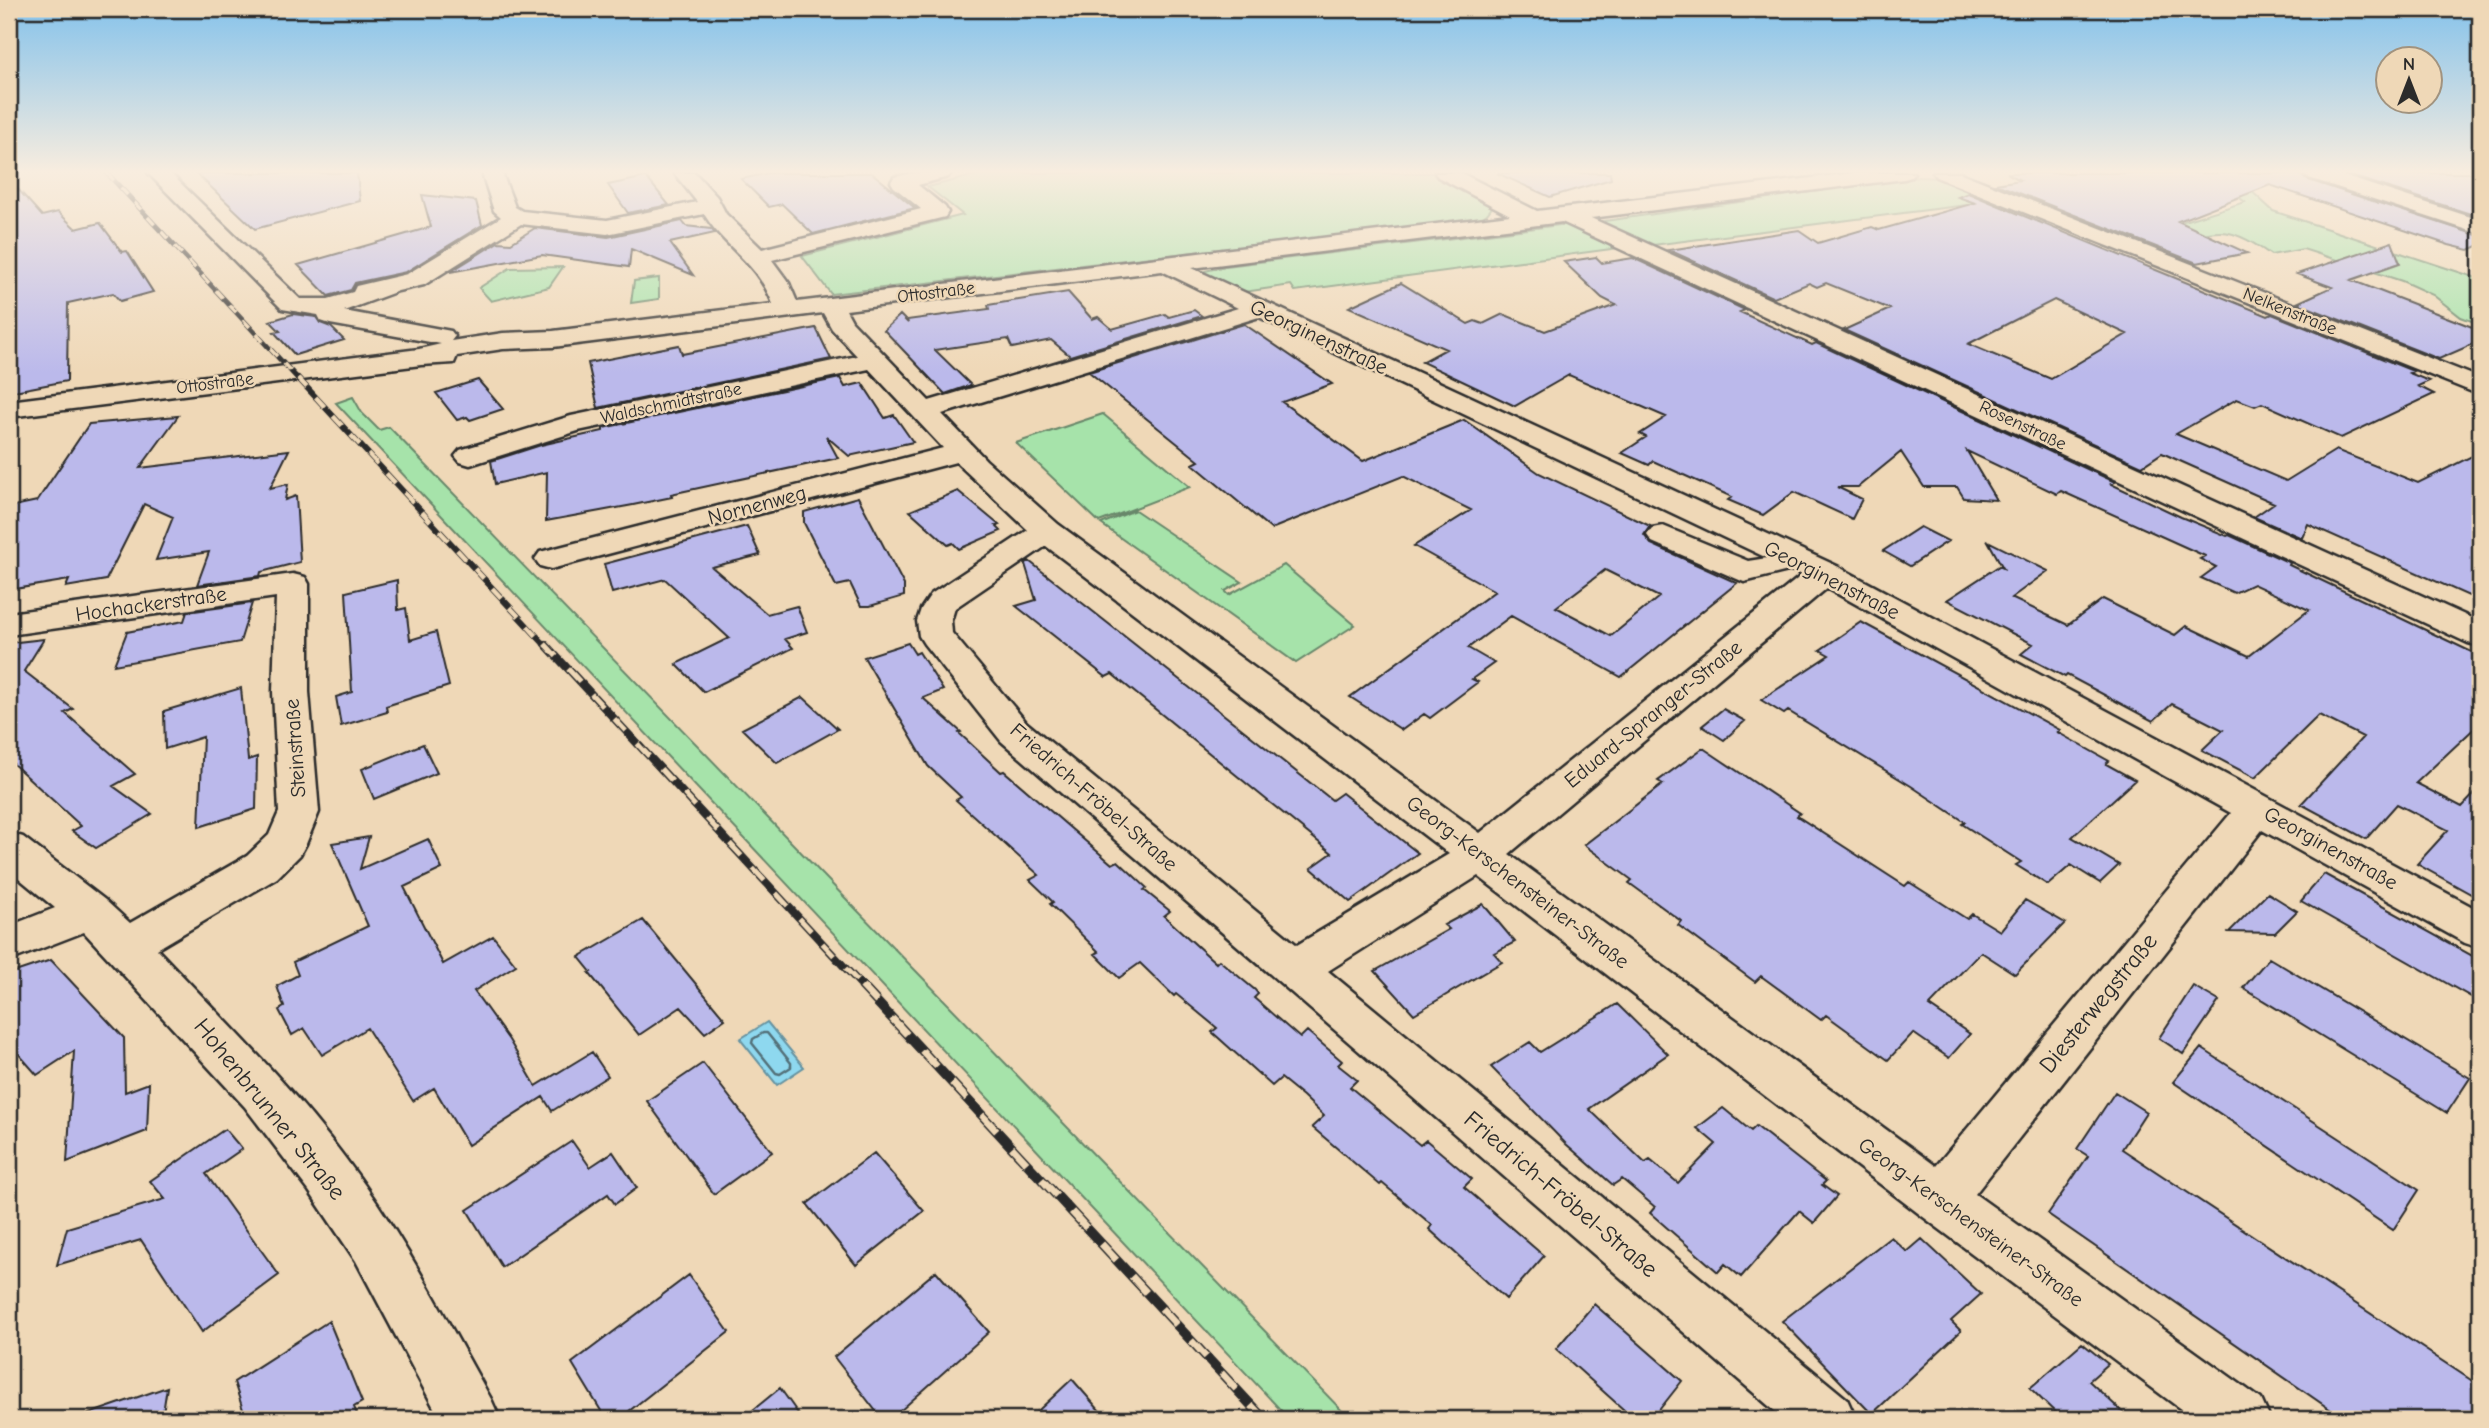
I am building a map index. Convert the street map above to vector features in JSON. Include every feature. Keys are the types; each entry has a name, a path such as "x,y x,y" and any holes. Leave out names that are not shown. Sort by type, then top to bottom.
{"street":[{"path":"224,240 280,296 303,309 322,309 395,291 480,240"},
{"path":"739,240 777,283 788,310"},
{"path":"757,257 826,240"},
{"name":"Ottostraße","path":"9,409 424,333 453,347 524,338 553,339 1365,240"},
{"name":"Rosenstraße","path":"1620,240 2480,635"},
{"name":"Nelkenstraße","path":"2110,240 2480,387"},
{"name":"Georginenstraße","path":"1165,264 1825,573 2480,931"},
{"path":"395,291 424,333"},
{"path":"395,291 365,334 424,333"},
{"name":"Georg-Kerschensteiner-Straße","path":"831,305 841,324 874,360 1008,498 1047,531 1940,1199 2241,1419"},
{"path":"924,411 1260,309"},
{"name":"Waldschmidtstraße","path":"470,456 571,424 874,360"},
{"name":"Nornenweg","path":"551,559 962,452"},
{"name":"Friedrich-Fröbel-Straße","path":"1047,531 943,601 935,611 932,625 936,636 1014,732 1827,1419"},
{"path":"1662,535 1744,572 1776,566 1791,557"},
{"name":"Eduard-Spranger-Straße","path":"1480,854 1825,573"},
{"name":"Hochackerstraße","path":"9,624 293,584"},
{"name":"Steinstraße","path":"9,944 108,929 262,867 286,844 299,812 291,692 293,584"},
{"name":"Diesterwegstraße","path":"1940,1199 2257,808"},
{"name":"Hohenbrunner Straße","path":"9,848 108,929 262,1092 327,1174 374,1243 471,1419"},
{"path":"1296,968 1480,854"}],"green space":[{"path":"866,240 1301,240 831,294 802,256"},
{"path":"1441,240 1602,240 1619,248 1295,291 1291,285 1244,292 1201,272 1226,266"},
{"path":"1632,240 1695,240 1645,246"},
{"path":"2136,240 2175,240 2153,243"},
{"path":"2246,240 2360,240 2480,279 2480,324 2461,317 2433,295 2402,281 2303,249 2271,255"},
{"path":"563,267 549,287 491,301 479,288 510,268"},
{"path":"659,278 659,299 631,303 634,281"},
{"path":"353,397 362,413 379,430 389,427 1350,1419 1289,1419 336,403"},
{"path":"1103,414 1190,487 1099,522 1016,443"},
{"path":"1135,510 1242,582 1225,591 1229,595 1284,565 1355,625 1296,663 1101,524"}],"water":[{"path":"767,1022 804,1067 777,1085 740,1039"}],"building":[{"path":"9,240 113,240 122,252 127,251 153,292 120,301 113,293 68,303 67,381 9,392"},
{"path":"387,240 458,240 406,272 355,283 351,290 328,296 298,265"},
{"path":"516,240 685,240 670,243 693,275 631,249 629,267 542,255 450,272 498,242 511,243"},
{"path":"1736,240 1813,240 1818,243 1829,240 2082,240 2268,316 2272,314 2413,371 2409,373 2429,381 2418,386 2434,394 2341,438 2262,403 2255,406 2237,399 2176,434 2286,481 2336,450 2418,483 2480,452 2480,601 2308,524 2302,538 2254,517 2274,503 2162,453 2142,466 1844,330 1890,309 1826,283 1817,287 1809,283 1774,298 1669,250","holes":["2054,300 2127,334 2051,379 1968,344"]},
{"path":"2138,240 2218,240 2247,253 2197,263"},
{"path":"2433,240 2480,240 2480,245 2469,250"},
{"path":"2392,242 2400,263 2351,280 2480,330 2480,341 2439,359 2297,303 2332,287 2297,274"},
{"path":"1596,257 1602,263 1633,258 1745,310 1740,312 1812,345 1816,343 2115,482 2111,484 2181,517 2290,563 2289,565 2480,656 2480,723 2416,783 2462,807 2480,788 2480,899 2417,864 2448,830 2397,804 2366,839 2301,804 2363,737 2319,715 2255,778 2202,750 2223,730 2172,704 2153,721 2021,654 2033,644 1947,600 1999,566 2003,568 1988,541 2048,571 2011,598 2068,625 2103,599 2175,635 2186,626 2249,656 2309,610 2253,584 2234,593 2201,578 2216,567 2200,559 2205,556 2061,491 2057,494 1967,451 1996,500 1964,498 1957,487 1924,487 1901,452 1858,487 1837,487 1862,499 1852,519 1794,492 1763,515 1728,500 1732,497 1653,461 1649,465 1622,453 1646,437 1640,434 1666,417 1569,375 1515,406 1422,362 1446,349 1349,307 1401,283 1468,324 1475,321 1483,324 1503,314 1545,331 1616,305 1602,298 1564,262"},
{"path":"1068,292 1092,319 1098,317 1112,329 1165,314 1169,317 1194,310 1202,316 1070,356 1051,340 1012,348 1008,339 935,350 971,385 945,394 884,330 900,315 908,323 907,320 989,309 988,305"},
{"path":"293,314 316,317 344,340 295,355 274,332 280,331 270,321"},
{"path":"1244,324 1332,384 1282,402 1363,461 1464,420 1539,473 1650,526 1644,535 1651,544 1737,583 1621,677 1511,616 1468,648 1494,663 1472,679 1478,682 1430,718 1424,714 1402,730 1350,697 1495,591 1414,546 1471,510 1403,476 1271,529 1193,464 1199,461 1089,372","holes":["1605,570 1659,597 1611,636 1556,607"]},
{"path":"816,328 831,359 598,408 588,363 679,345 682,354"},
{"path":"840,378 845,387 862,383 885,418 894,415 913,442 849,456 826,436 838,458 671,494 672,497 546,521 547,472 495,484 491,461 541,445 603,431 603,428"},
{"path":"478,380 503,409 470,420 467,417 457,420 436,393"},
{"path":"178,416 140,468 289,450 270,488 288,484 285,500 296,496 300,562 261,572 260,576 197,585 209,552 156,560 173,517 144,504 106,580 66,587 69,580 9,590 9,507 37,501 89,424"},
{"path":"958,491 999,525 996,526 1001,531 959,549 953,543 948,545 910,511"},
{"path":"858,497 904,585 904,596 870,606 861,606 850,583 836,586 804,523 804,512"},
{"path":"747,526 760,555 712,567 767,614 797,606 807,632 785,639 793,648 704,692 676,664 729,638 665,579 612,593 604,564"},
{"path":"1920,527 1948,541 1910,566 1883,551"},
{"path":"1029,561 1332,800 1342,793 1418,853 1350,902 1311,868 1332,853 1112,674 1106,677 1016,606 1036,600 1025,564"},
{"path":"397,580 398,610 406,608 410,640 436,632 449,686 386,706 387,712 341,726 336,697 352,692 346,592"},
{"path":"252,603 240,642 114,665 127,632 184,621 187,612"},
{"path":"1861,622 2060,730 2057,732 2109,761 2106,764 2135,780 2072,837 2119,865 2100,883 2071,865 2048,885 2016,865 2021,862 1962,824 1965,822 1911,786 1788,711 1784,714 1761,700 1829,655 1820,650"},
{"path":"44,639 24,671 73,709 65,713 135,774 113,786 152,814 96,848 72,831 81,826 9,760 9,643"},
{"path":"908,643 915,654 919,652 943,690 923,698 961,732 959,733 1001,772 1004,771 1112,864 1118,861 1147,888 1144,890 1170,911 1164,916 1216,963 1219,960 1255,990 1258,994 1254,998 1300,1038 1307,1031 1342,1061 1338,1065 1357,1080 1350,1087 1420,1145 1426,1140 1472,1179 1464,1187 1544,1256 1506,1299 1429,1229 1432,1225 1312,1127 1324,1116 1303,1096 1281,1078 1272,1086 1212,1032 1217,1028 1176,994 1174,996 1140,963 1119,978 1095,954 1099,952 1050,904 1053,902 1030,880 1039,875 956,800 961,797 928,766 864,657"},
{"path":"241,688 248,760 257,757 256,809 199,827 203,737 165,749 164,711"},
{"path":"803,697 838,729 777,763 742,729"},
{"path":"1723,709 1745,721 1724,740 1702,726"},
{"path":"423,744 437,773 374,799 362,769"},
{"path":"1703,748 1800,813 1797,816 1905,886 1909,882 1967,919 1972,914 2000,931 2025,900 2065,923 2015,974 1981,952 1929,1006 1970,1034 1949,1058 1913,1033 1888,1060 1826,1015 1821,1020 1761,976 1755,982 1678,925 1681,921 1629,883 1632,880 1584,845 1663,784 1658,781"},
{"path":"369,837 360,869 428,839 442,869 404,887 443,964 493,936 516,965 474,991 509,1040 536,1086 592,1052 608,1076 552,1111 543,1097 468,1145 434,1088 413,1101 367,1028 322,1055 304,1028 292,1035 279,1010 284,1007 277,986 298,975 293,962 368,926 332,843"},
{"path":"2324,874 2480,960 2480,1002 2301,901"},
{"path":"2268,893 2297,911 2275,933 2229,932"},
{"path":"1483,904 1515,942 1494,953 1502,962 1414,1014 1375,971 1449,929 1444,925"},
{"path":"643,920 725,1019 705,1033 681,1007 639,1035 579,957"},
{"path":"2269,958 2470,1078 2447,1113 2243,988"},
{"path":"51,960 124,1038 125,1092 149,1083 147,1131 67,1162 74,1051 37,1075 9,1043 9,974"},
{"path":"2193,986 2219,1001 2183,1054 2159,1038"},
{"path":"1617,1004 1668,1054 1589,1109 1645,1163 1650,1160 1678,1183 1716,1144 1697,1128 1723,1108 1751,1131 1756,1126 1826,1181 1822,1185 1837,1196 1814,1223 1799,1211 1741,1277 1725,1264 1718,1272 1650,1213 1655,1207 1622,1179 1613,1185 1566,1144 1491,1067 1530,1042 1540,1052"},
{"path":"2201,1048 2419,1190 2393,1230 2173,1082"},
{"path":"703,1063 772,1152 714,1194 647,1101"},
{"path":"2115,1092 2146,1112 2122,1149 2480,1386 2480,1419 2344,1419 2048,1214 2088,1156 2077,1149"},
{"path":"225,1129 242,1149 206,1174 279,1275 202,1332 141,1240 57,1265 67,1228 165,1199 150,1181"},
{"path":"572,1141 590,1167 613,1152 637,1188 615,1204 608,1194 502,1267 467,1210"},
{"path":"874,1153 924,1211 856,1265 807,1204"},
{"path":"1891,1237 1907,1252 1922,1239 1981,1294 1951,1321 1961,1331 1872,1414 1782,1321"},
{"path":"936,1271 989,1332 891,1419 882,1419 834,1357"},
{"path":"689,1275 729,1332 619,1419 606,1419 572,1363"},
{"path":"1594,1304 1682,1381 1652,1419 1634,1419 1556,1349"},
{"path":"329,1321 362,1402 354,1407 359,1419 246,1419 234,1382"},
{"path":"2082,1343 2108,1364 2089,1381 2130,1419 2062,1419 2030,1388"},
{"path":"1072,1379 1107,1419 1029,1419 1054,1396"},
{"path":"167,1387 162,1419 87,1419 86,1415"},
{"path":"780,1388 802,1419 742,1419"}],"railway":[{"path":"169,240 299,380"},
{"path":"298,378 546,646"},
{"path":"545,644 864,988"},
{"path":"862,986 1264,1419"}]}
